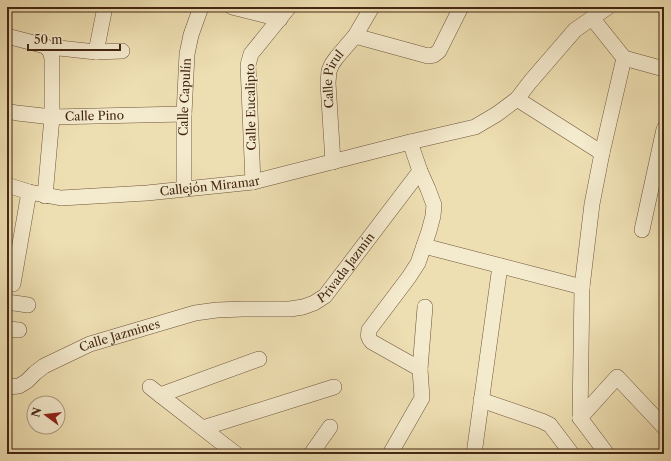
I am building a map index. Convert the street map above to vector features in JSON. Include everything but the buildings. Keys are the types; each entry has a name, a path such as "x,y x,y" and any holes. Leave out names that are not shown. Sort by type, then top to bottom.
{"street":[{"path":"96,52 105,7"},
{"name":"Calle Capulín","path":"184,189 184,114 187,54 191,35 201,7"},
{"path":"232,7 284,13"},
{"name":"Calle Pirul","path":"333,162 328,83 329,71 336,57 355,36 372,7"},
{"path":"355,36 428,56 434,55 439,50 461,7"},
{"name":"Callejón Miramar","path":"7,186 45,196 61,198 146,193 253,182 474,127 497,114 517,99 575,30 608,7"},
{"name":"Calle Eucalipto","path":"253,182 248,65 251,54 284,13"},
{"path":"592,18 624,58 664,69"},
{"path":"7,36 45,46 50,51 52,58 52,117 45,196"},
{"path":"50,51 59,48 96,52 122,51"},
{"path":"607,454 580,418 582,287 592,204 624,58"},
{"path":"517,99 602,153"},
{"name":"Calle Pino","path":"7,111 52,117 184,114"},
{"path":"642,230 664,129"},
{"path":"410,142 434,205 433,216 418,262 409,277 369,330 368,335 372,342 420,369"},
{"name":"Privada Jazmín","path":"243,309 290,309 303,307 314,303 325,296 420,171"},
{"path":"13,284 28,192"},
{"path":"424,246 582,287"},
{"path":"474,454 500,266"},
{"path":"7,302 28,305"},
{"path":"390,454 422,398 420,369 425,307"},
{"name":"Calle Jazmines","path":"7,387 19,386 44,366 90,344 195,313 243,309"},
{"path":"236,454 155,391 259,359"},
{"path":"580,418 617,377 664,427"},
{"path":"7,387 7,393"},
{"path":"203,428 334,387"},
{"path":"481,400 550,424 572,454"},
{"path":"311,454 330,427"}]}
